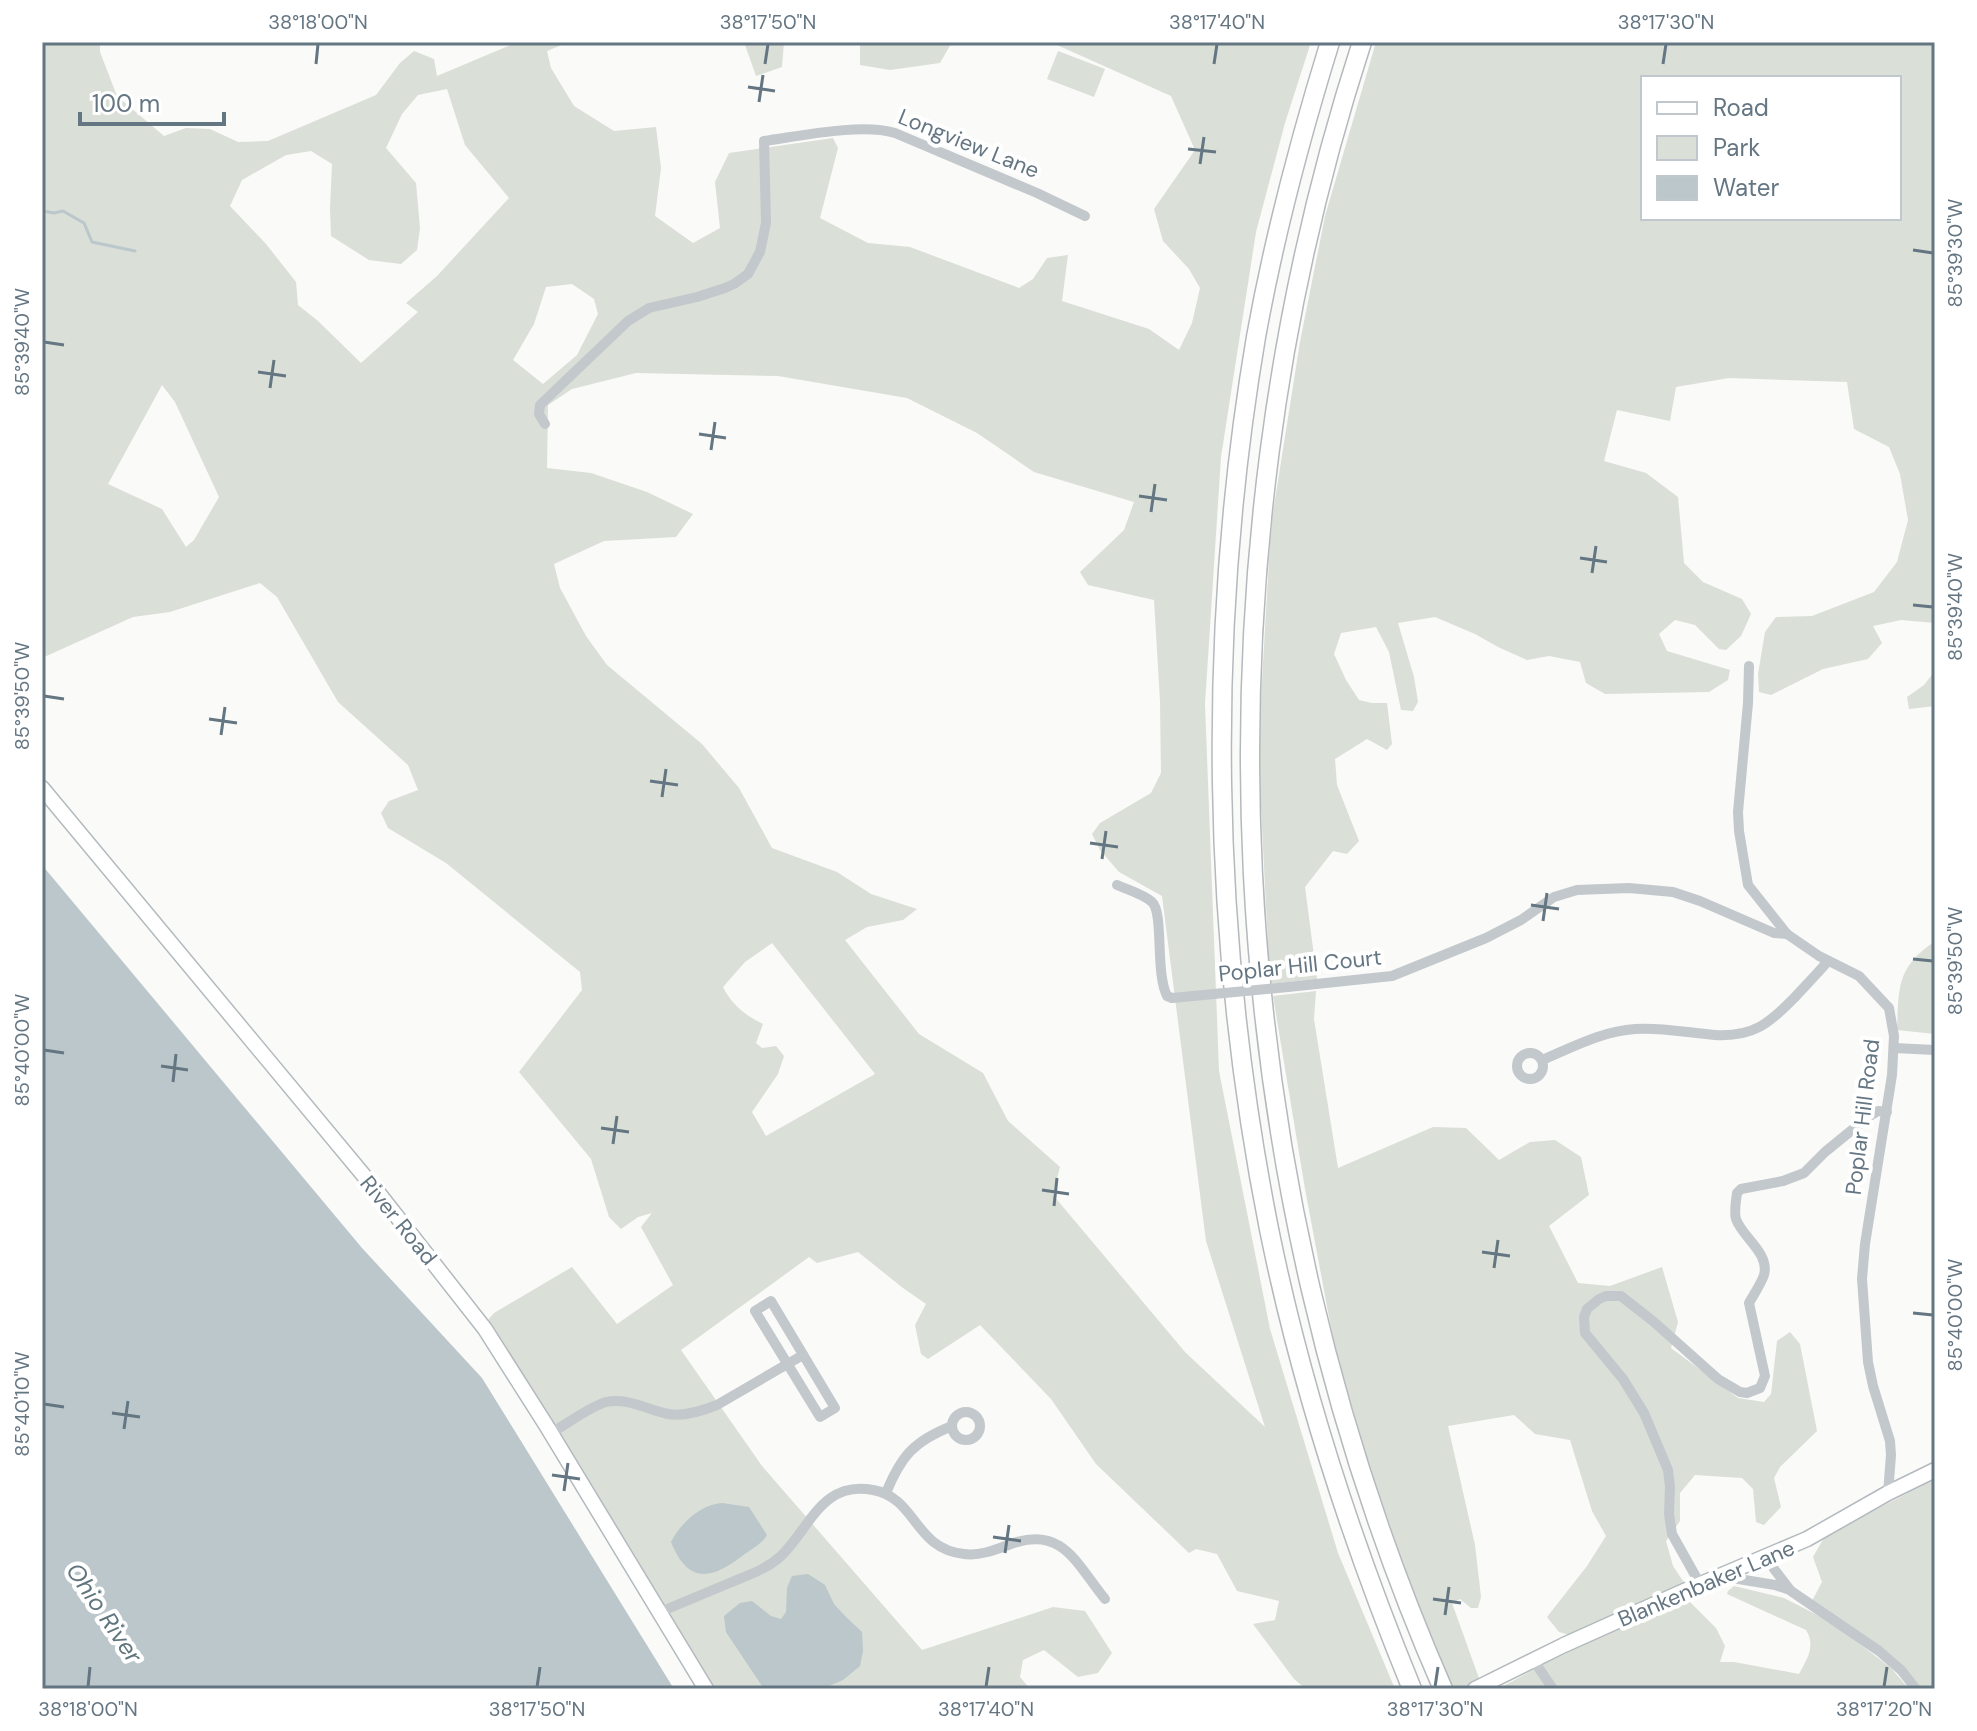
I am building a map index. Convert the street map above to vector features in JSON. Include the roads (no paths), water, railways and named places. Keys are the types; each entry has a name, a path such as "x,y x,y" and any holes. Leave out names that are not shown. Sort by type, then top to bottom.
{"highway":[{"path":"1330,42 1288,186 1273,252 1237,469 1223,684 1225,887 1240,1052 1253,1142 1283,1291 1345,1513 1412,1689"},
{"path":"1362,42 1308,237 1286,342 1271,441 1260,533 1252,669 1253,875 1267,1036 1284,1153 1304,1257 1341,1404 1370,1499 1443,1689"}],"street":[{"name":"Longview Lane","path":"545,424 539,414 540,405 628,321 649,308 725,288 748,274 760,252 766,223 764,141 883,129 1085,216"},
{"name":"Poplar Hill Road","path":"1749,666 1738,812 1748,885 1787,934 1828,961 1857,974 1889,1008 1894,1048 1862,1279 1868,1362 1890,1441 1888,1493"},
{"name":"River Road","path":"42,788 282,1076 485,1329 706,1689"},
{"name":"Poplar Hill Court","path":"1117,885 1149,900 1157,910 1160,976 1167,996 1172,998 1392,976 1486,938 1521,920 1554,897 1577,890 1629,888 1673,892 1774,933 1787,934"},
{"path":"1542,1060 1618,1031 1663,1029 1731,1035 1760,1028 1777,1016 1828,961"},
{"path":"1894,1048 1935,1050"},
{"path":"1700,1584 1672,1534 1668,1470 1644,1413 1623,1379 1585,1333 1587,1309 1606,1296 1621,1296 1718,1379 1740,1392 1754,1392 1760,1388 1765,1376 1749,1303 1765,1270 1759,1251 1736,1218 1737,1193 1741,1189 1783,1181 1804,1173 1868,1117 1878,1111 1887,1112"},
{"path":"771,1301 803,1355 835,1408 820,1417 755,1311 771,1301"},
{"path":"551,1433 609,1402 630,1403 670,1415 702,1411 803,1355"},
{"path":"886,1493 895,1471 913,1448 925,1438 952,1426"},
{"name":"Blankenbaker Lane","path":"1475,1689 1833,1526 1888,1493 1935,1470"},
{"path":"660,1612 763,1569 779,1558 830,1498 853,1489 886,1493 902,1504 927,1537 947,1550 972,1555 1023,1541 1039,1539 1056,1543 1073,1555 1105,1599"},
{"path":"1768,1556 1791,1591"},
{"path":"1720,1576 1775,1585 1791,1591 1879,1651 1901,1670 1916,1689"},
{"path":"1534,1661 1553,1689"}],"water":[{"name":"Ohio River","path":"42,865 362,1248 482,1378 674,1689 42,1689"},
{"path":"722,1503 749,1507 767,1535 756,1547 731,1564 701,1574 685,1565 671,1542 692,1516 706,1507"},
{"path":"808,1574 825,1585 834,1604 862,1632 860,1666 843,1680 822,1689 764,1689 726,1632 724,1616 740,1603 752,1601 771,1616 781,1619 786,1612 787,1588 792,1576"}],"waterway":[{"path":"42,211 63,211 84,223 92,242 135,251"}]}
